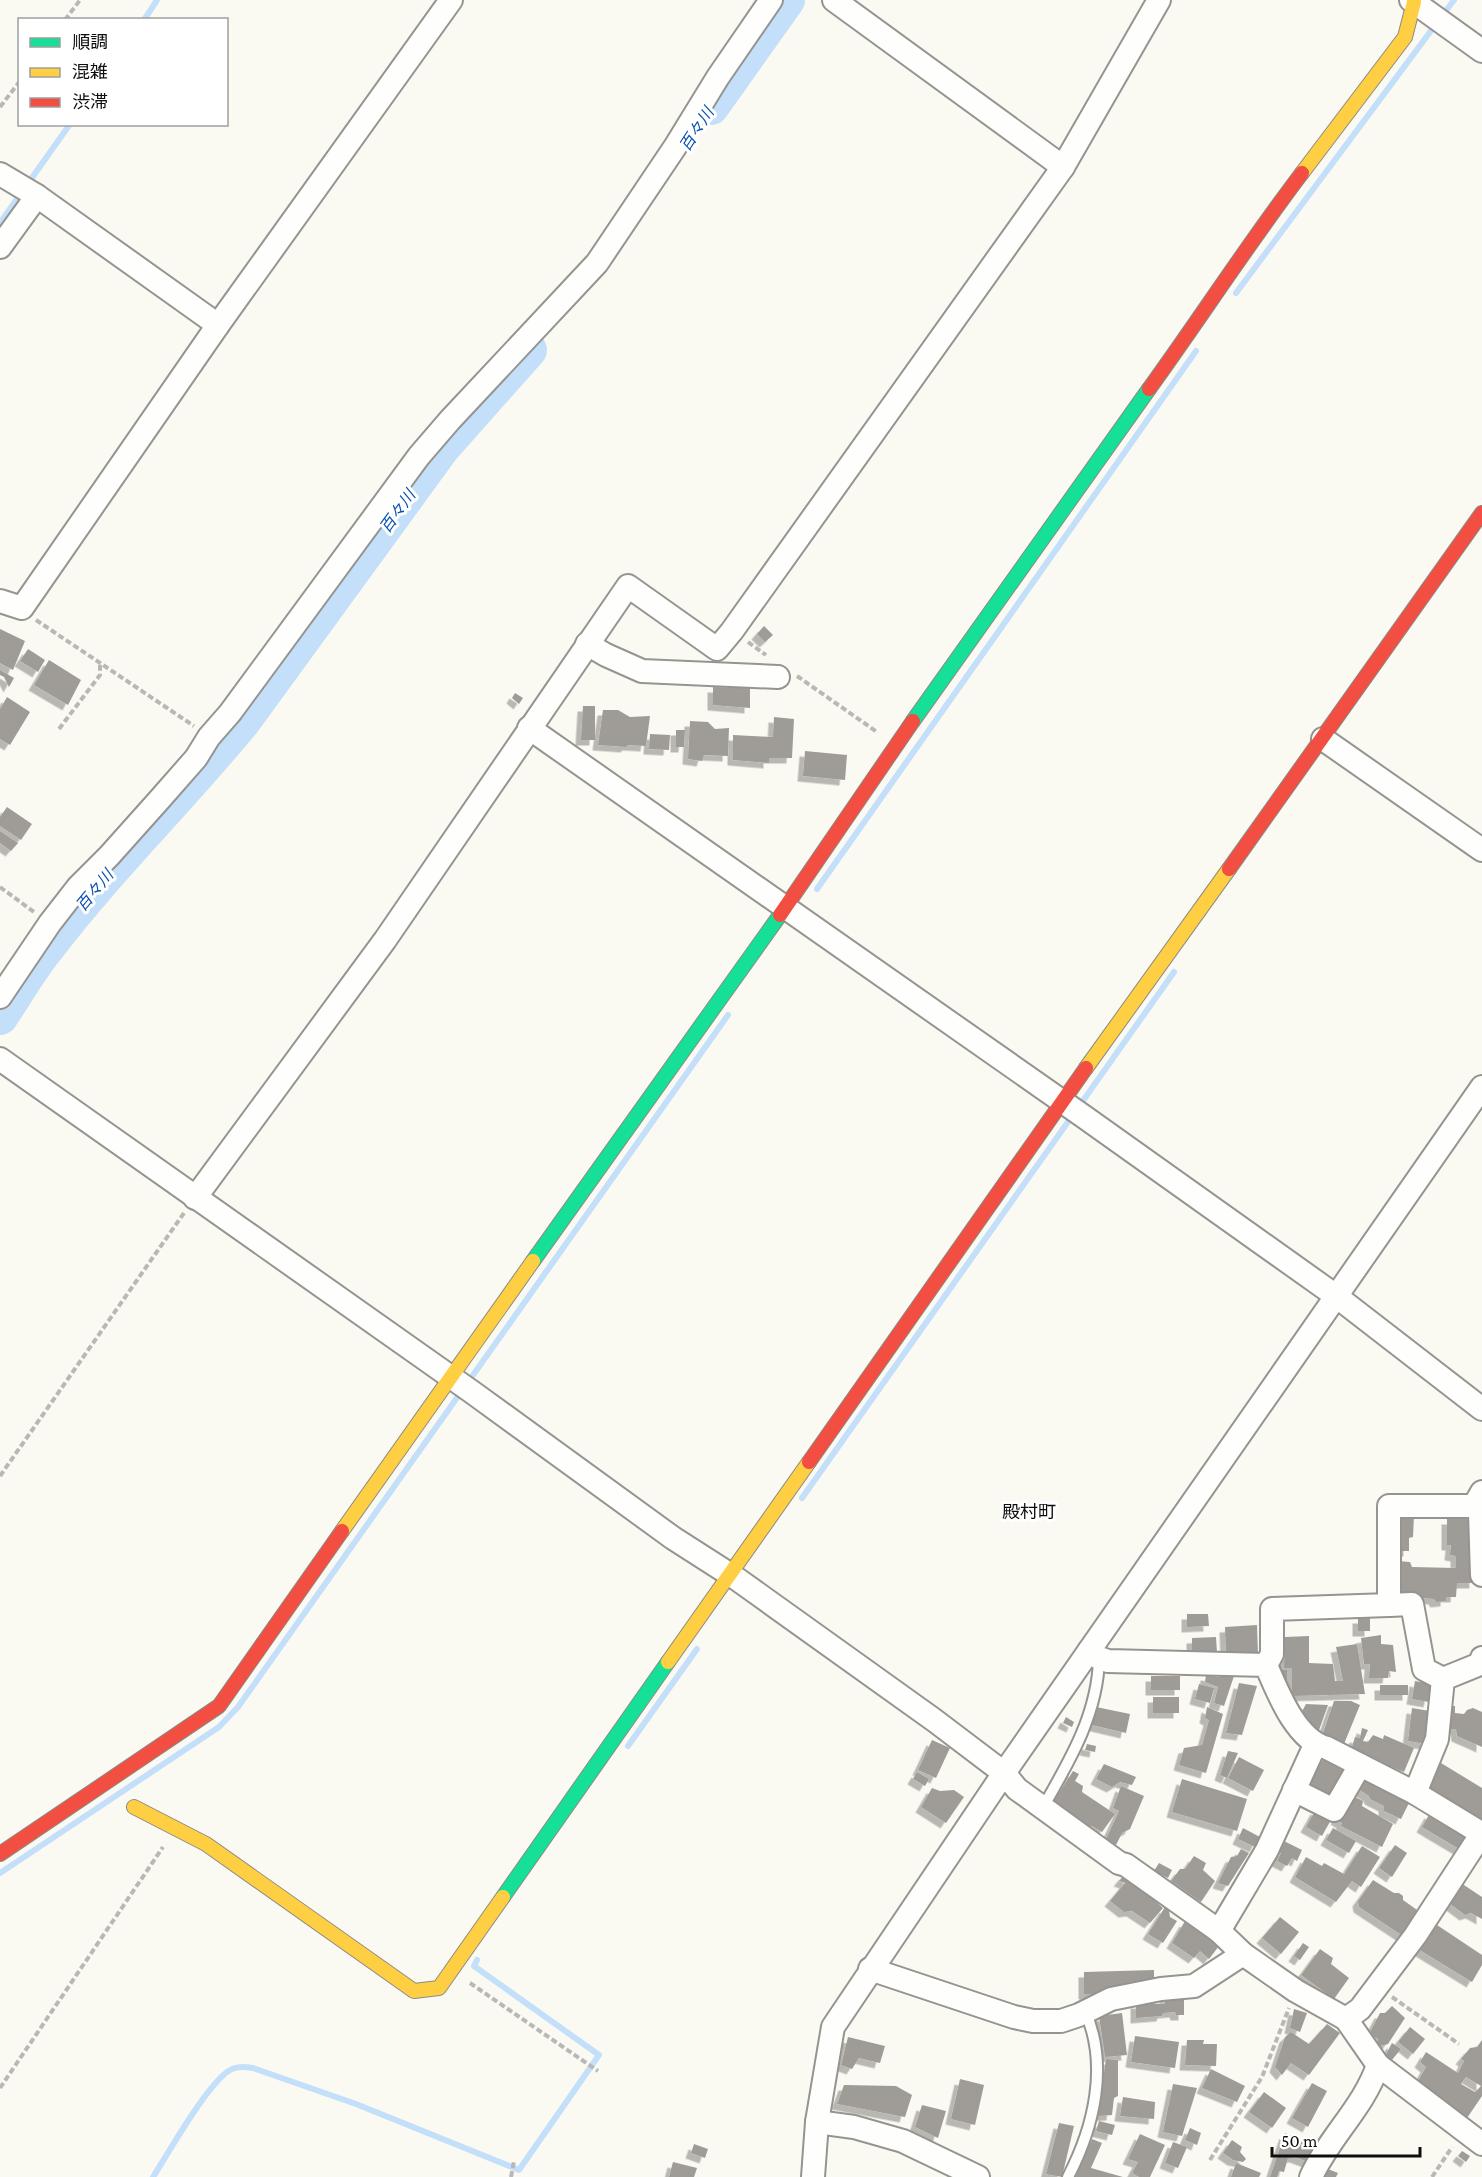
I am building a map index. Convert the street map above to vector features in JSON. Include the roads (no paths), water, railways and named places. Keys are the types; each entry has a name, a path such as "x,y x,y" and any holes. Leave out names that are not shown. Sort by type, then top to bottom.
{"street":[{"path":"0,601 22,608 218,325 451,0"},
{"path":"0,997 50,922 78,887 109,856 196,758 209,736 231,713 418,456 597,262 675,147 718,76 771,0"},
{"path":"834,0 1063,167"},
{"path":"709,674 717,650 1063,167 1159,0"},
{"path":"0,1854 219,1706 460,1384 794,912 896,746 1224,286 1237,261 1258,231 1426,8 1482,51"},
{"path":"0,174 37,196 218,325"},
{"path":"0,247 37,196"},
{"path":"134,1807 206,1844 414,1991 439,1988 739,1580 1330,743 1482,513"},
{"path":"195,1198 386,940 628,586 717,650"},
{"path":"587,644 606,656 642,671 709,674 780,669"},
{"path":"529,728 794,912 1336,1296 1482,1409"},
{"path":"1330,743 1482,850"},
{"path":"0,1059 934,1720 1004,1773 1017,1789 1042,1809 1219,1931 1243,1954 1296,1991 1346,2019 1378,2066 1482,2144"},
{"path":"813,2177 817,2122 833,2027 1004,1773 1094,1655 1336,1296 1482,1087"},
{"path":"1389,1605 1389,1506 1478,1499 1482,1575"},
{"path":"1266,1665 1272,1654 1272,1609 1412,1604 1424,1669 1443,1679 1480,1664 1482,1658"},
{"path":"1094,1655 1108,1661 1266,1665"},
{"path":"1266,1665 1284,1708 1315,1745 1327,1748 1415,1793 1482,1833 1415,1936 1360,2008 1346,2019"},
{"path":"1415,1793 1437,1739 1443,1679"},
{"path":"1219,1931 1267,1850 1315,1745"},
{"path":"1294,1790 1334,1810 1360,1765"},
{"path":"870,1970 1014,2017 1034,2021 1061,2021 1111,1999 1161,1989 1194,1986 1243,1954"},
{"path":"1311,2177 1319,2158 1372,2084 1378,2066"},
{"path":"817,2122 854,2127 903,2140 978,2177"}],"lane":[{"path":"1042,1809 1068,1764 1084,1729 1095,1693 1094,1655"},
{"path":"1068,2177 1090,2127 1097,2079 1091,2025 1085,2012"}],"waterway":[{"path":"145,18 157,0"},
{"name":"百々川","path":"711,107 787,0"},
{"path":"1442,16 1454,0"},
{"path":"1236,293 1436,24"},
{"path":"0,223 69,126"},
{"name":"百々川","path":"0,1017 34,965 69,919 244,720 442,448 529,350"},
{"path":"817,889 1196,351"},
{"path":"802,1498 1174,972"},
{"path":"0,1873 219,1727 238,1707 728,1015"},
{"path":"628,1746 697,1649"},
{"path":"153,2177 189,2119 211,2089 230,2070 241,2067 253,2068 356,2104 519,2170 599,2055 474,1966 477,1960"}],"district":[{"name":"殿村町","path":"1029,1512"}]}
